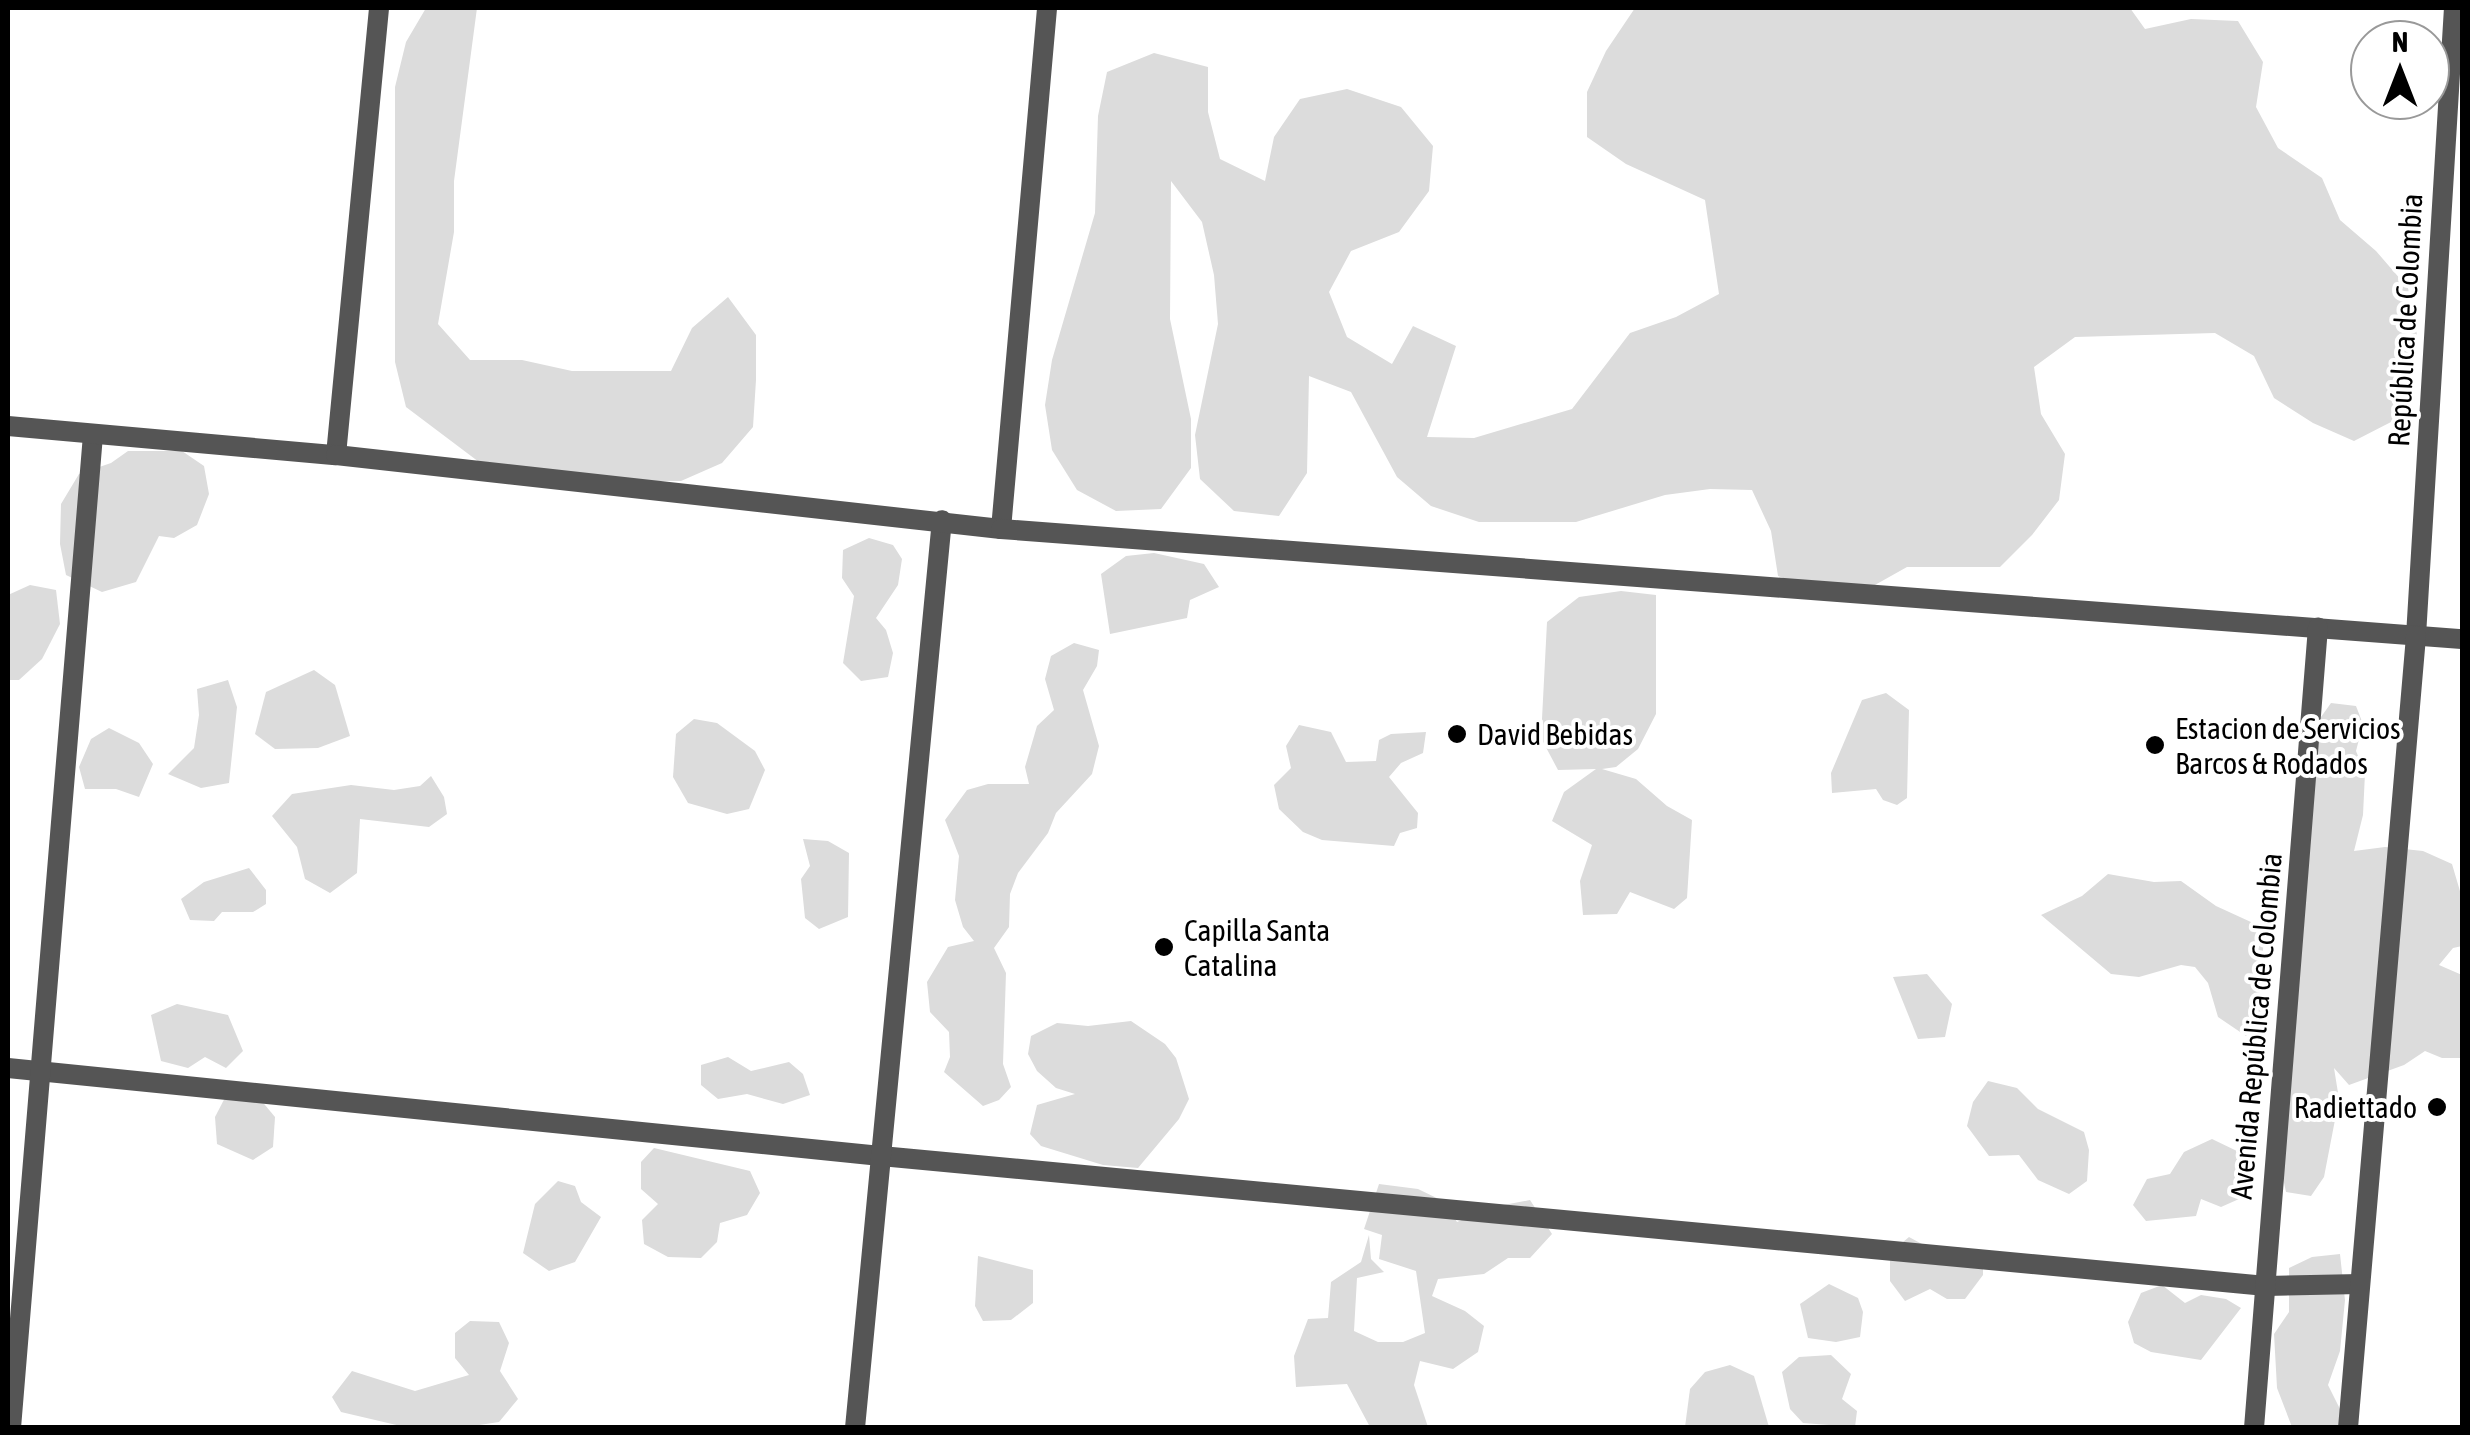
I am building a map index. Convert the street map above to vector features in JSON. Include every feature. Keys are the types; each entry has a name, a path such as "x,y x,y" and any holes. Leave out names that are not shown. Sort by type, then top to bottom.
{"street":[{"path":"336,455 379,8"},
{"path":"1000,529 1048,8"},
{"name":"República de Colombia","path":"2416,636 2454,8"},
{"path":"8,426 336,455 1000,529 2462,640"},
{"path":"10,1428 93,435"},
{"path":"855,1428 942,520"},
{"name":"Avenida República de Colombia","path":"2254,1428 2318,628"},
{"path":"2348,1428 2416,636"},
{"path":"8,1068 880,1156 2266,1286 2360,1284"}],"shaded area":[{"path":"426,8 477,8 454,181 454,232 438,324 470,360 522,360 572,371 671,371 692,328 728,297 756,335 756,380 753,427 722,463 681,481 636,481 479,462 406,407 395,362 395,87 406,42"},
{"path":"1635,8 2130,8 2145,29 2191,19 2238,21 2263,62 2256,107 2278,148 2322,178 2340,220 2376,251 2408,288 2417,335 2413,380 2393,421 2354,441 2313,423 2274,398 2254,356 2215,333 2075,337 2034,367 2041,414 2065,454 2059,500 2032,535 2000,567 1907,567 1866,590 1823,592 1778,576 1771,531 1752,490 1710,489 1665,495 1576,522 1479,522 1431,506 1397,477 1351,392 1309,376 1307,473 1279,516 1234,511 1200,479 1195,435 1218,324 1214,275 1202,222 1171,181 1170,319 1191,419 1191,468 1161,509 1116,511 1077,490 1052,450 1045,405 1052,360 1095,213 1098,116 1107,72 1154,53 1208,67 1208,112 1220,159 1265,181 1274,137 1300,99 1347,89 1401,107 1433,146 1429,191 1399,232 1351,251 1329,292 1347,337 1392,364 1413,326 1456,346 1427,437 1474,438 1572,409 1630,333 1676,317 1719,294 1705,200 1626,164 1587,137 1587,92 1606,51"},
{"path":"128,451 182,451 204,466 209,494 197,525 174,538 159,536 136,582 102,592 66,575 60,544 61,504 79,474 111,463"},
{"path":"869,538 893,545 902,559 898,585 876,618 886,630 893,653 888,677 861,681 843,663 854,596 842,578 843,550"},
{"path":"1154,553 1204,564 1219,587 1190,600 1187,618 1110,634 1101,574 1126,556"},
{"path":"30,585 56,590 60,624 42,659 19,680 8,680 8,595"},
{"path":"1621,591 1656,595 1656,714 1638,749 1616,767 1602,769 1636,779 1667,806 1692,820 1687,898 1674,909 1630,892 1617,914 1583,915 1580,881 1592,845 1552,821 1564,792 1596,769 1558,770 1541,738 1547,622 1579,597"},
{"path":"1074,643 1099,650 1097,666 1083,690 1099,746 1092,774 1056,813 1048,833 1018,873 1010,894 1009,927 994,948 1006,973 1003,1064 1011,1087 999,1100 983,1106 944,1072 950,1057 949,1032 930,1012 927,982 948,947 974,941 963,927 955,900 959,856 945,820 967,790 988,784 1029,784 1025,767 1037,726 1054,710 1045,679 1051,656"},
{"path":"314,670 335,685 350,736 318,748 275,749 255,734 266,692"},
{"path":"228,680 237,707 229,783 201,788 168,774 194,748 199,715 197,689"},
{"path":"1886,693 1909,710 1907,798 1897,805 1883,800 1876,789 1832,793 1831,773 1862,700"},
{"path":"2331,703 2356,706 2363,724 2356,751 2365,773 2363,815 2354,851 2385,847 2423,851 2452,864 2462,898 2462,946 2453,948 2439,965 2462,975 2462,1058 2442,1058 2425,1051 2404,1065 2349,1085 2334,1068 2339,1099 2324,1177 2311,1196 2286,1192 2277,1150 2316,724"},
{"path":"694,719 717,723 755,751 765,770 749,809 727,814 688,803 673,777 676,734"},
{"path":"1299,725 1331,732 1346,762 1376,761 1379,740 1391,734 1426,732 1423,753 1401,763 1389,777 1418,813 1417,828 1400,833 1394,846 1322,840 1303,832 1279,809 1274,785 1291,768 1286,746"},
{"path":"109,728 139,743 153,764 139,797 116,789 85,789 79,767 91,739"},
{"path":"431,776 444,797 447,814 429,827 360,819 357,873 330,893 305,879 297,847 272,816 292,794 351,785 394,790 420,786"},
{"path":"803,839 828,841 849,853 848,917 819,929 805,918 801,879 810,866"},
{"path":"249,868 266,890 266,904 253,912 222,912 214,921 190,920 181,899 204,882"},
{"path":"2108,874 2154,882 2181,881 2216,906 2264,928 2260,1019 2246,1036 2218,1017 2208,983 2195,967 2181,965 2139,977 2111,974 2041,915 2082,896"},
{"path":"1927,974 1952,1004 1945,1037 1918,1039 1893,977"},
{"path":"177,1004 228,1015 243,1051 226,1068 205,1057 188,1068 161,1061 151,1015"},
{"path":"1131,1021 1165,1044 1176,1058 1189,1099 1179,1119 1138,1168 1103,1165 1041,1146 1030,1134 1037,1105 1075,1094 1056,1088 1037,1071 1028,1054 1031,1036 1057,1023 1088,1026"},
{"path":"728,1057 751,1071 789,1062 803,1074 810,1095 783,1104 747,1094 718,1099 701,1085 701,1065"},
{"path":"1988,1081 2017,1088 2038,1109 2084,1132 2089,1150 2087,1181 2069,1194 2038,1180 2019,1155 1989,1156 1967,1126 1973,1102"},
{"path":"229,1090 255,1093 275,1117 273,1147 253,1160 217,1144 215,1117"},
{"path":"2212,1139 2239,1152 2250,1168 2248,1195 2221,1207 2201,1199 2196,1216 2146,1221 2133,1205 2147,1179 2170,1174 2184,1152"},
{"path":"654,1148 750,1171 760,1193 747,1215 720,1223 717,1242 701,1258 668,1257 644,1244 642,1220 658,1204 641,1189 641,1162"},
{"path":"558,1181 575,1186 581,1202 601,1217 575,1262 549,1271 523,1253 535,1204"},
{"path":"1379,1184 1418,1189 1445,1202 1457,1222 1493,1207 1530,1200 1552,1234 1530,1258 1508,1258 1484,1274 1438,1279 1432,1296 1465,1311 1484,1326 1478,1352 1453,1369 1420,1361 1414,1385 1428,1427 1370,1427 1347,1384 1296,1387 1294,1356 1308,1319 1328,1318 1331,1282 1361,1262 1369,1235 1371,1259 1384,1272 1357,1278 1354,1331 1378,1342 1403,1342 1425,1333 1416,1271 1379,1259 1382,1235 1364,1229"},
{"path":"1909,1237 1933,1250 1958,1247 1983,1254 1983,1275 1965,1299 1947,1299 1930,1289 1905,1301 1890,1281 1890,1253"},
{"path":"2340,1254 2345,1300 2340,1351 2328,1385 2348,1425 2292,1427 2277,1388 2274,1334 2289,1312 2289,1268 2312,1257"},
{"path":"978,1256 1033,1270 1033,1303 1011,1320 983,1321 975,1306"},
{"path":"1829,1284 1858,1298 1863,1312 1860,1337 1836,1342 1808,1338 1800,1304"},
{"path":"2162,1285 2185,1303 2201,1295 2226,1299 2241,1308 2201,1360 2151,1352 2134,1343 2128,1322 2141,1293"},
{"path":"470,1321 499,1322 509,1343 500,1371 518,1399 499,1422 466,1427 405,1427 341,1412 332,1397 352,1371 415,1391 469,1375 455,1358 455,1333"},
{"path":"1831,1355 1851,1374 1842,1399 1857,1411 1855,1427 1803,1423 1790,1409 1782,1372 1799,1357"},
{"path":"1730,1365 1754,1376 1769,1427 1685,1427 1690,1389 1705,1372"}],"place":[{"name":"David Bebidas","path":"1457,734"},
{"name":"Estacion de Servicios Barcos & Rodados","path":"2155,745"},
{"name":"Capilla Santa Catalina","path":"1164,947"},
{"name":"Radiettado","path":"2437,1107"}]}
